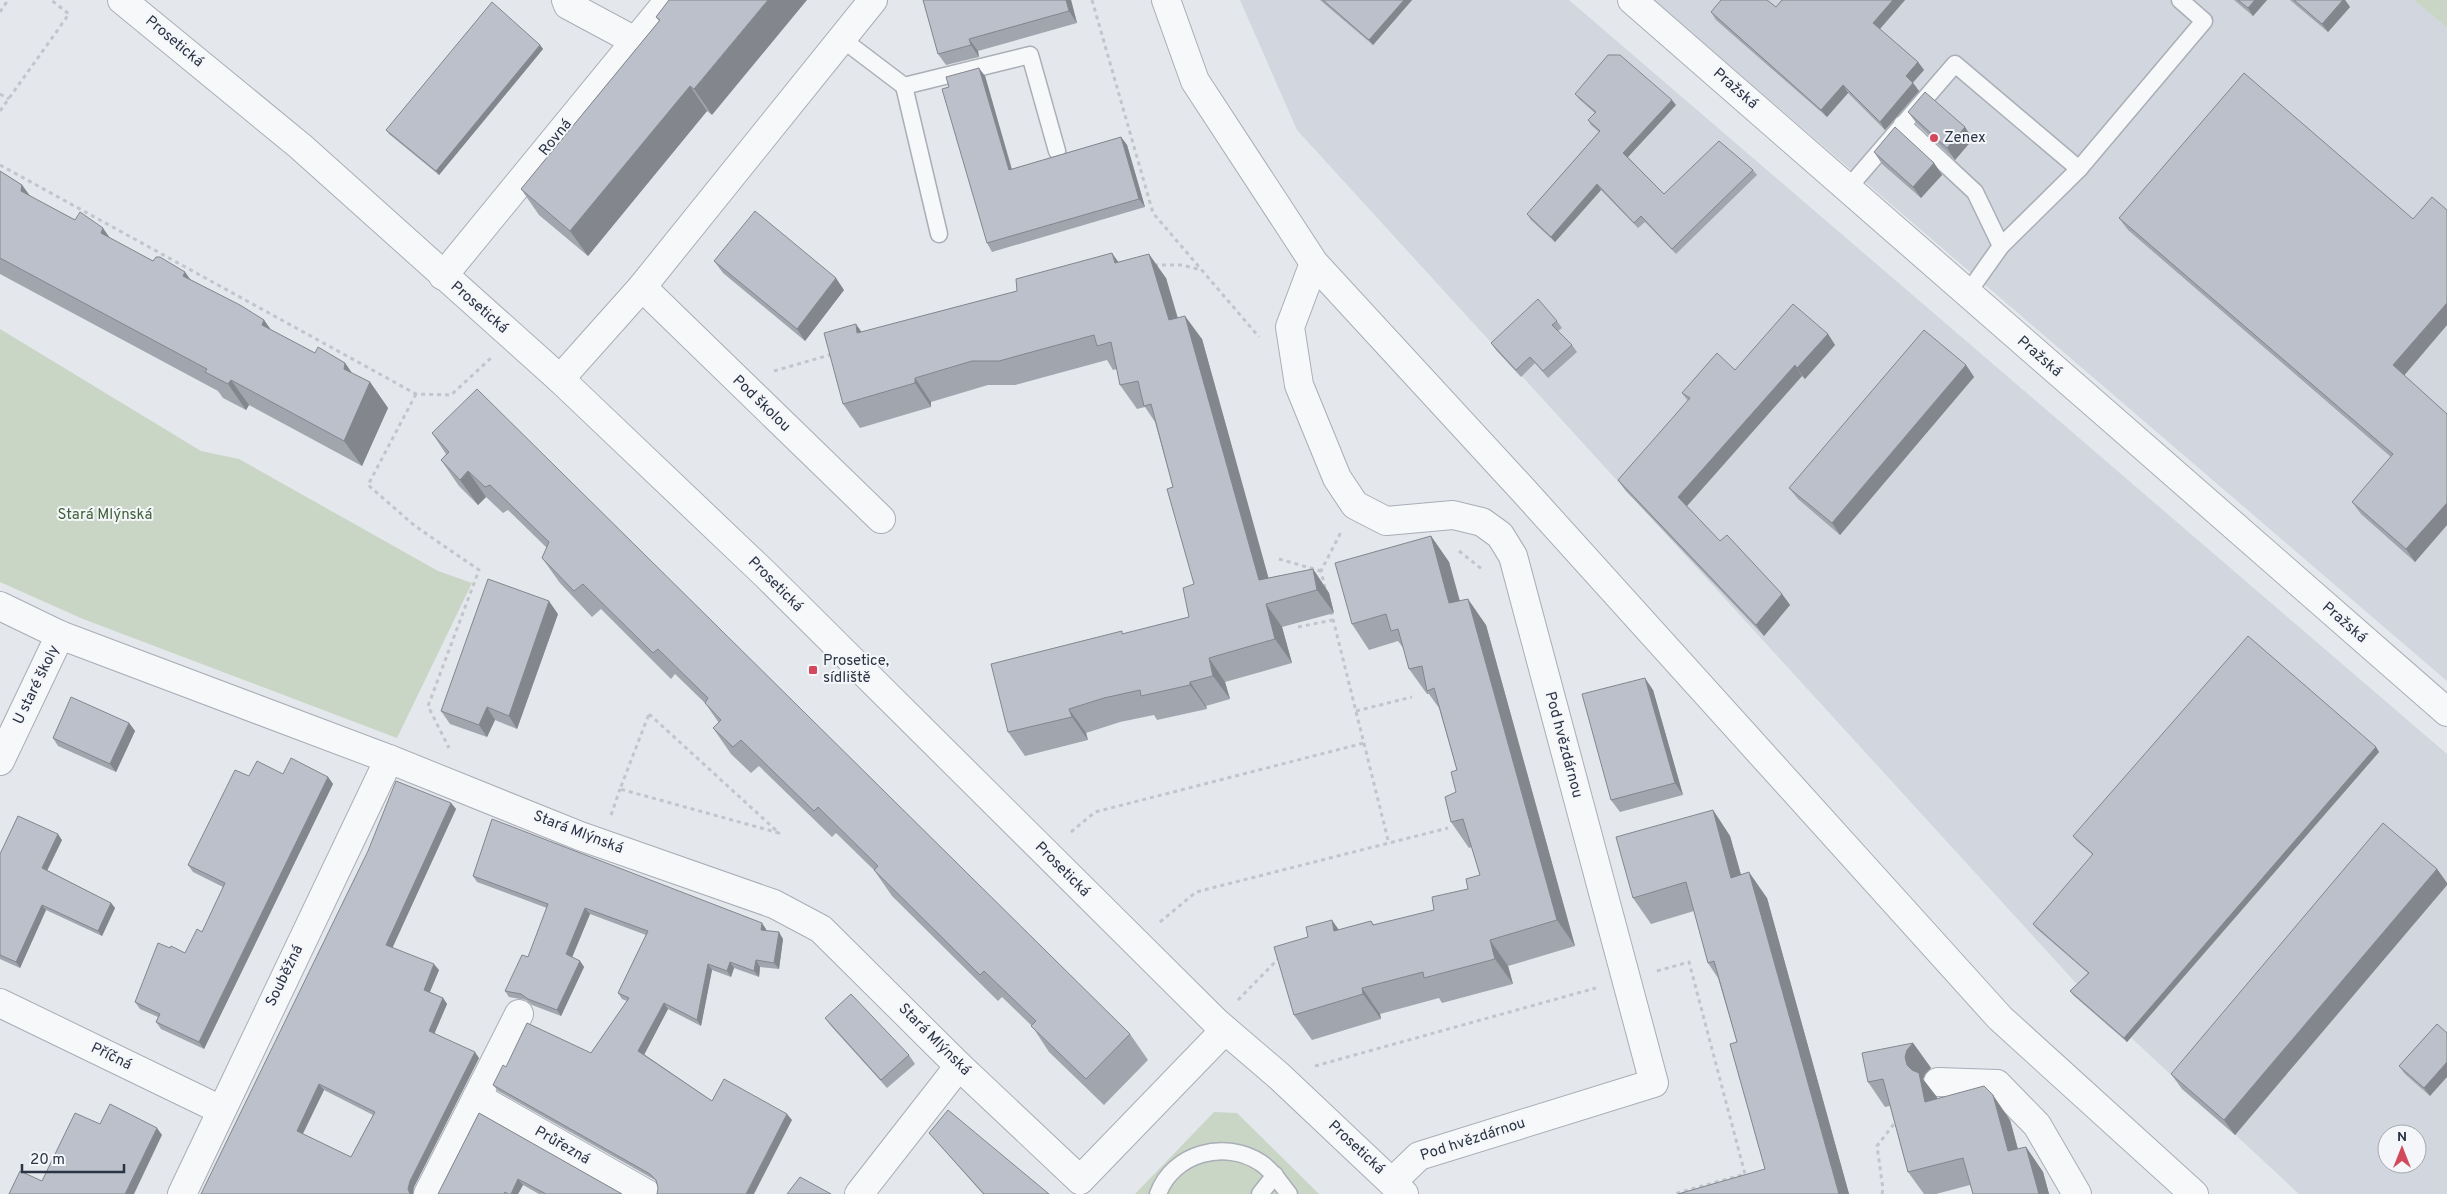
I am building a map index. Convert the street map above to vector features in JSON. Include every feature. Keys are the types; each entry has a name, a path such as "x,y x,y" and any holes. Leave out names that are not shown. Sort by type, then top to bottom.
{"street":[{"name":"Prosetická","path":"122,0 300,146 560,379 766,575 1220,1026 1279,1076 1398,1188"},
{"path":"566,0 568,5 635,41"},
{"name":"Rovná","path":"443,276 669,0"},
{"path":"560,379 642,287 873,0"},
{"path":"1166,0 1195,81 1314,263 1524,491 2000,1018 2194,1194"},
{"name":"Pražská","path":"1632,0 2447,712"},
{"name":"Pod hvězdárnou","path":"1314,263 1290,327 1299,385 1337,478 1355,505 1386,521 1453,515 1482,522 1500,535 1513,556 1654,1083 1419,1156 1398,1188"},
{"name":"Pod školou","path":"642,287 737,382 881,519"},
{"name":"Stará Mlýnská","path":"0,606 60,635 389,759 580,836 774,904 821,929 1080,1187"},
{"name":"U staré školy","path":"0,761 60,635"},
{"name":"Souběžná","path":"190,1191 222,1110 389,759"},
{"name":"Příčná","path":"0,1003 222,1110"},
{"path":"428,1194 518,1014"},
{"path":"1080,1187 1220,1026"},
{"path":"859,1194 959,1066"},
{"path":"1938,1082 1997,1084 2037,1125 2077,1194"},
{"name":"Průřezná","path":"477,1097 647,1194"}],"lane":[{"path":"1967,294 2001,246 2079,169 2204,21 2180,0"},
{"path":"842,38 904,86 940,234"},
{"path":"904,86 1030,54 1057,151"},
{"path":"1848,187 1955,64 2079,169"},
{"path":"1902,124 1975,192 2001,246"},
{"path":"1158,1194 1168,1175 1187,1160 1216,1150 1247,1156 1261,1163 1275,1175 1289,1194"},
{"path":"1260,1194 1275,1175"}],"path":[{"path":"0,12 8,0"},
{"path":"0,111 68,14 51,0"},
{"path":"1092,0 1153,213 1263,342"},
{"path":"0,94 9,99"},
{"path":"0,165 416,394 451,395 491,359 511,336"},
{"path":"1147,266 1182,265 1201,270"},
{"path":"737,382 840,352"},
{"path":"416,394 368,484 415,526 479,570 428,706 454,758 448,782"},
{"path":"1326,591 1321,571 1355,505"},
{"path":"1458,550 1488,575"},
{"path":"1279,559 1321,571"},
{"path":"1330,610 1390,844"},
{"path":"1298,627 1333,620"},
{"path":"1356,711 1412,697"},
{"path":"649,714 664,727 779,833 620,790 649,714"},
{"path":"1045,854 1095,812 1364,743"},
{"path":"1136,943 1196,892 1448,828"},
{"path":"1220,1026 1280,956 1290,954"},
{"path":"1279,1076 1690,962 1745,1174 1674,1194"},
{"path":"1883,1194 1877,1146 1899,1118"}],"shaded area":[{"path":"1240,0 1569,0 2447,754 2447,1194 2299,1194 2096,1005 1297,130"},
{"path":"1653,0 2414,0 2447,28 2447,681"}],"green space":[{"path":"2414,0 2447,0 2447,28"},
{"name":"Stará Mlýnská","path":"0,329 201,451 239,459 438,571 472,583 397,738 83,619 0,582"},
{"path":"1214,1112 1237,1113 1319,1194 1135,1194"}],"building":[{"path":"669,0 768,0 694,89 690,86 570,231 521,189 660,20 656,17"},
{"path":"923,0 1066,0 1069,11 969,39 971,45 938,54"},
{"path":"1323,0 1404,0 1369,40"},
{"path":"1721,0 1767,0 1776,7 1782,0 1893,0 1873,23 1918,62 1906,76 1913,83 1880,122 1843,85 1821,110 1711,12"},
{"path":"2238,0 2255,0 2248,8"},
{"path":"2294,0 2343,0 2322,24"},
{"path":"492,2 540,45 436,171 386,130"},
{"path":"1608,55 1620,55 1672,100 1623,153 1664,194 1719,141 1753,170 1672,249 1641,216 1634,223 1597,184 1551,237 1527,214 1600,131 1588,120 1596,112 1575,94"},
{"path":"979,68 1009,170 1121,137 1139,199 987,243 942,89 949,87 946,77"},
{"path":"2244,73 2413,219 2432,197 2447,210 2447,303 2393,365 2447,414 2447,503 2406,549 2352,502 2393,454 2119,218"},
{"path":"1925,92 1965,127 1947,148 1908,112"},
{"path":"1895,127 1934,163 1913,187 1874,152"},
{"path":"0,171 22,185 21,191 75,220 80,212 103,228 101,233 153,261 156,257 160,257 185,272 183,276 240,305 264,320 262,325 315,353 318,347 345,363 344,369 370,382 344,441 231,380 228,384 205,372 207,369 0,258"},
{"path":"755,211 836,278 797,329 714,261"},
{"path":"1112,253 1115,263 1149,254 1169,320 1185,316 1259,580 1313,569 1317,590 1266,604 1275,639 1209,658 1213,676 1190,682 1190,685 1141,696 1140,690 1104,698 1069,709 1072,717 1008,732 991,664 1122,631 1122,634 1189,617 1183,588 1194,584 1167,489 1173,487 1151,404 1144,406 1138,381 1120,385 1111,342 1097,346 1094,335 999,361 972,361 915,378 915,383 843,404 824,333 856,324 857,333 1017,291 1016,279"},
{"path":"1538,299 1557,321 1552,325 1572,345 1543,371 1530,357 1516,370 1491,343"},
{"path":"1793,304 1828,334 1797,368 1795,365 1678,497 1720,541 1727,535 1782,594 1756,625 1618,480 1690,398 1682,393 1717,353 1735,370"},
{"path":"1924,330 1966,365 1832,523 1789,488"},
{"path":"477,389 1130,1034 1086,1079 1031,1026 1036,1021 984,971 980,975 874,870 878,866 818,807 814,811 741,740 733,747 713,728 721,720 705,703 708,698 658,649 653,653 583,584 574,591 542,558 549,542 490,485 485,487 468,471 460,480 441,460 449,452 432,433"},
{"path":"1431,536 1449,603 1468,599 1557,920 1490,940 1495,959 1424,978 1423,972 1362,988 1363,994 1294,1015 1274,947 1308,937 1306,927 1332,920 1334,931 1371,921 1373,925 1434,910 1432,897 1468,889 1466,879 1480,875 1463,819 1451,822 1445,797 1456,792 1451,772 1457,770 1434,688 1427,691 1422,666 1409,669 1398,629 1391,631 1386,614 1352,624 1335,563"},
{"path":"488,579 549,601 509,716 487,707 479,725 441,711"},
{"path":"2248,636 2376,747 2124,1038 2070,991 2089,973 2033,924 2093,854 2073,836"},
{"path":"1645,678 1675,783 1611,800 1582,694"},
{"path":"71,697 129,723 110,764 53,738"},
{"path":"291,758 328,777 199,1042 156,1022 160,1014 135,1002 158,943 170,948 171,946 185,953 197,929 202,932 225,883 188,865 235,770 249,776 257,761 283,774"},
{"path":"396,781 451,803 386,945 434,964 424,990 443,998 429,1031 475,1052 410,1181 408,1189 410,1194 201,1194 368,851","holes":["319,1084 375,1112 351,1157 297,1131"]},
{"path":"1713,810 1731,878 1749,872 1839,1194 1678,1194 1765,1169 1730,1044 1737,1042 1714,961 1708,963 1686,882 1633,898 1616,837"},
{"path":"18,816 58,834 42,868 111,903 98,931 42,905 16,962 0,955 0,854"},
{"path":"492,819 762,923 761,930 779,932 774,963 756,960 754,971 730,962 727,971 708,964 697,1020 664,1003 638,1051 712,1101 724,1079 787,1114 746,1194 657,1194 656,1180 650,1174 493,1085 503,1065 506,1067 527,1023 591,1053 629,998 618,993 648,931 585,908 566,954 580,961 557,1010 528,999 521,994 505,991 522,955 528,957 548,904 473,876"},
{"path":"2383,823 2437,869 2224,1120 2171,1074"},
{"path":"851,994 909,1055 881,1080 825,1018"},
{"path":"2437,1024 2447,1033 2447,1062 2424,1088 2399,1066"},
{"path":"1913,1043 1907,1050 1905,1057 1907,1065 1919,1073 1925,1102 1984,1086 1993,1095 2008,1151 2026,1147 2039,1194 1973,1194 1963,1158 1908,1172 1883,1079 1868,1082 1862,1053"},
{"path":"110,1104 157,1128 125,1194 9,1194 20,1171 42,1181 75,1113 100,1124"},
{"path":"948,1110 1049,1194 984,1194 929,1133"},
{"path":"479,1113 622,1194 546,1194 518,1179 511,1194 505,1192 504,1194 438,1194"},
{"path":"800,1177 831,1194 787,1194"}],"place":[{"name":"Zenex","path":"1934,138"},
{"name":"Prosetice, sídliště","path":"813,670"}]}
